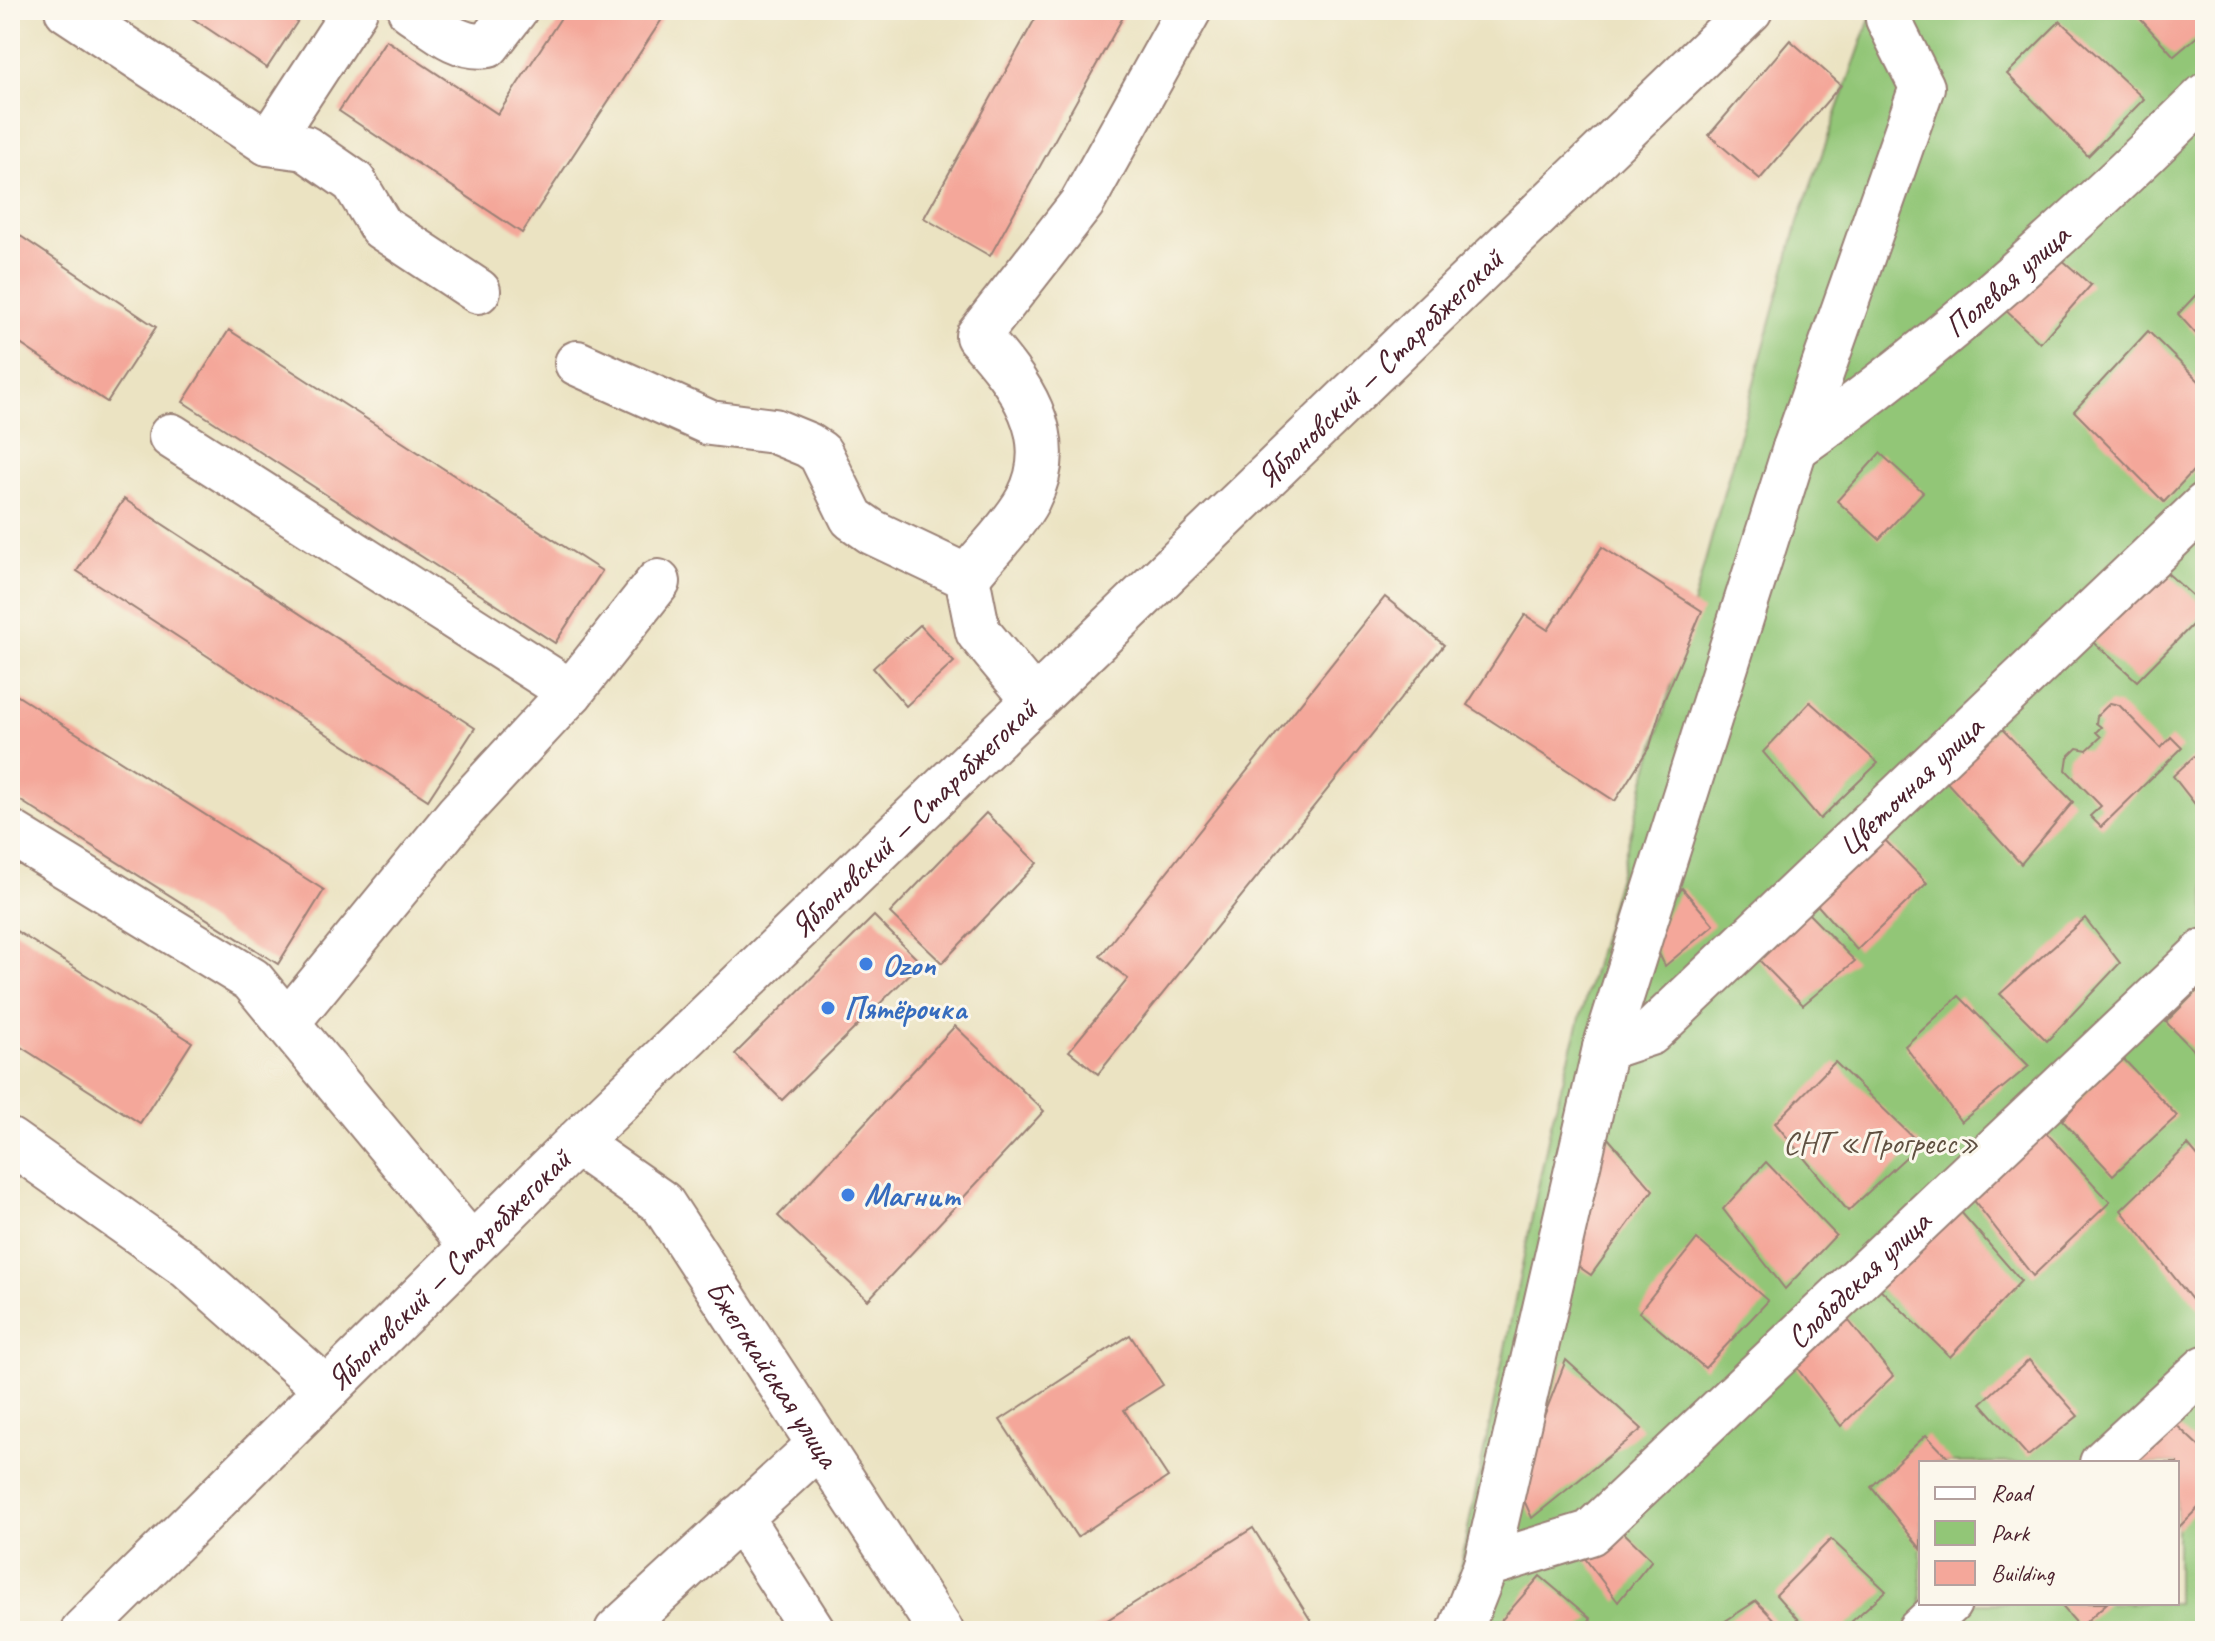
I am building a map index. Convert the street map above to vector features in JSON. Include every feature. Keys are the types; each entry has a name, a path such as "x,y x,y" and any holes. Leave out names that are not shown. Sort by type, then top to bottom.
{"street":[{"path":"67,10 268,143 305,148 354,182 381,227 478,291"},
{"path":"268,143 355,10"},
{"path":"410,10 461,44 475,47 488,45 515,10"},
{"path":"1035,701 978,632 967,577 1027,501 1037,475 1041,442 1036,418 1013,375 978,336 1082,203 1189,10"},
{"name":"Яблоновский — Старобжегокай","path":"83,1631 471,1245 1750,10"},
{"path":"1460,1631 1486,1565 1605,1048 1795,448 1922,87 1888,19 1887,10"},
{"name":"Полевая улица","path":"1795,448 1885,385 2132,168 2205,96"},
{"path":"577,363 710,423 774,431 808,445 820,453 852,518 872,532 967,577"},
{"path":"171,436 571,692"},
{"name":"Цветочная улица","path":"1605,1048 1650,1033 2205,505"},
{"path":"287,1023 458,814 571,692 658,582"},
{"path":"10,832 252,980 471,1245"},
{"name":"Слободская улица","path":"1486,1565 1590,1533 2205,951"},
{"path":"10,1141 188,1267 326,1389"},
{"name":"Бжегокайская улица","path":"576,1143 662,1203 937,1630"},
{"path":"2104,1461 2205,1368"},
{"path":"617,1631 819,1445"},
{"path":"740,1517 813,1631"},
{"path":"1919,1631 1947,1605"}],"green space":[{"name":"СНТ «Прогресс»","path":"1873,10 2205,10 2205,1631 1447,1631 1551,1124 1798,222"}],"building":[{"path":"180,10 305,10 267,68"},
{"path":"566,10 668,10 522,233 339,111 386,40 498,114"},
{"path":"1040,10 1127,10 990,256 924,218"},
{"path":"2141,10 2205,10 2205,30 2174,56 2136,14"},
{"path":"2060,21 2144,99 2088,156 2007,74"},
{"path":"1790,40 1841,85 1760,179 1709,135"},
{"path":"10,229 156,327 107,402 10,337"},
{"path":"2052,251 2091,285 2040,343 2000,305"},
{"path":"2205,285 2205,344 2178,314"},
{"path":"229,330 602,571 555,643 183,402"},
{"path":"2148,331 2205,387 2205,458 2164,502 2074,411"},
{"path":"1880,453 1923,492 1879,539 1837,501"},
{"path":"124,499 475,728 428,800 77,571"},
{"path":"1602,547 1702,611 1662,705 1650,746 1615,801 1467,705 1525,615 1548,630"},
{"path":"2165,571 2205,607 2205,612 2137,681 2088,637"},
{"path":"1385,597 1444,645 1098,1074 1069,1051 1128,979 1100,956"},
{"path":"920,625 954,662 906,706 873,668"},
{"path":"10,691 324,890 278,964 10,794"},
{"path":"1810,702 1878,763 1820,819 1763,752"},
{"path":"2110,703 2119,705 2161,748 2171,737 2182,748 2101,827 2090,816 2101,806 2066,770 2068,757 2077,748 2087,750 2101,737 2096,732 2101,727 2096,723 2097,716"},
{"path":"1999,726 2073,802 2021,864 1943,778"},
{"path":"2205,746 2205,817 2173,776"},
{"path":"986,813 1037,863 942,963 890,913"},
{"path":"1880,835 1927,883 1857,950 1813,900"},
{"path":"1682,888 1714,925 1665,966 1652,939"},
{"path":"1804,909 1855,961 1803,1005 1758,959"},
{"name":"Пятёрочка","path":"874,916 921,963 782,1100 735,1054"},
{"path":"2085,918 2120,963 2047,1041 2000,994"},
{"path":"10,927 192,1042 140,1123 10,1040"},
{"path":"2205,983 2205,1062 2166,1022"},
{"path":"1959,996 2029,1066 1961,1122 1905,1046"},
{"path":"955,1026 1044,1111 868,1300 778,1216"},
{"path":"2120,1055 2177,1116 2113,1175 2062,1120"},
{"path":"1835,1062 1920,1144 1848,1211 1775,1123"},
{"path":"2041,1127 2110,1202 2033,1276 1969,1194"},
{"path":"1601,1130 1653,1190 1591,1275 1568,1259"},
{"path":"2188,1145 2205,1165 2205,1307 2201,1311 2121,1210"},
{"path":"1766,1162 1836,1235 1785,1289 1723,1209"},
{"path":"1954,1204 2021,1281 1950,1357 1873,1282"},
{"path":"1697,1239 1768,1301 1705,1368 1639,1312"},
{"path":"1845,1316 1893,1376 1841,1426 1795,1365"},
{"path":"1130,1335 1163,1385 1124,1410 1168,1477 1077,1537 1000,1420"},
{"path":"1566,1360 1642,1429 1532,1518 1517,1485"},
{"path":"2029,1360 2078,1416 2028,1456 1981,1403"},
{"path":"2169,1418 2205,1452 2205,1501 2179,1527 2179,1461 2124,1461"},
{"path":"1926,1435 1951,1461 1919,1461 1919,1547 1871,1487"},
{"path":"1617,1526 1652,1560 1618,1602 1584,1557"},
{"path":"1253,1528 1311,1621 1295,1631 1090,1631"},
{"path":"1831,1539 1886,1591 1841,1631 1808,1631 1776,1595"},
{"path":"1540,1576 1591,1619 1575,1631 1492,1631"},
{"path":"1756,1601 1785,1631 1710,1631"},
{"path":"2061,1605 2105,1605 2080,1627"}],"place":[{"name":"Ozon","path":"866,964"},
{"name":"Пятёрочка","path":"828,1008"},
{"name":"Магнит","path":"848,1195"}]}
